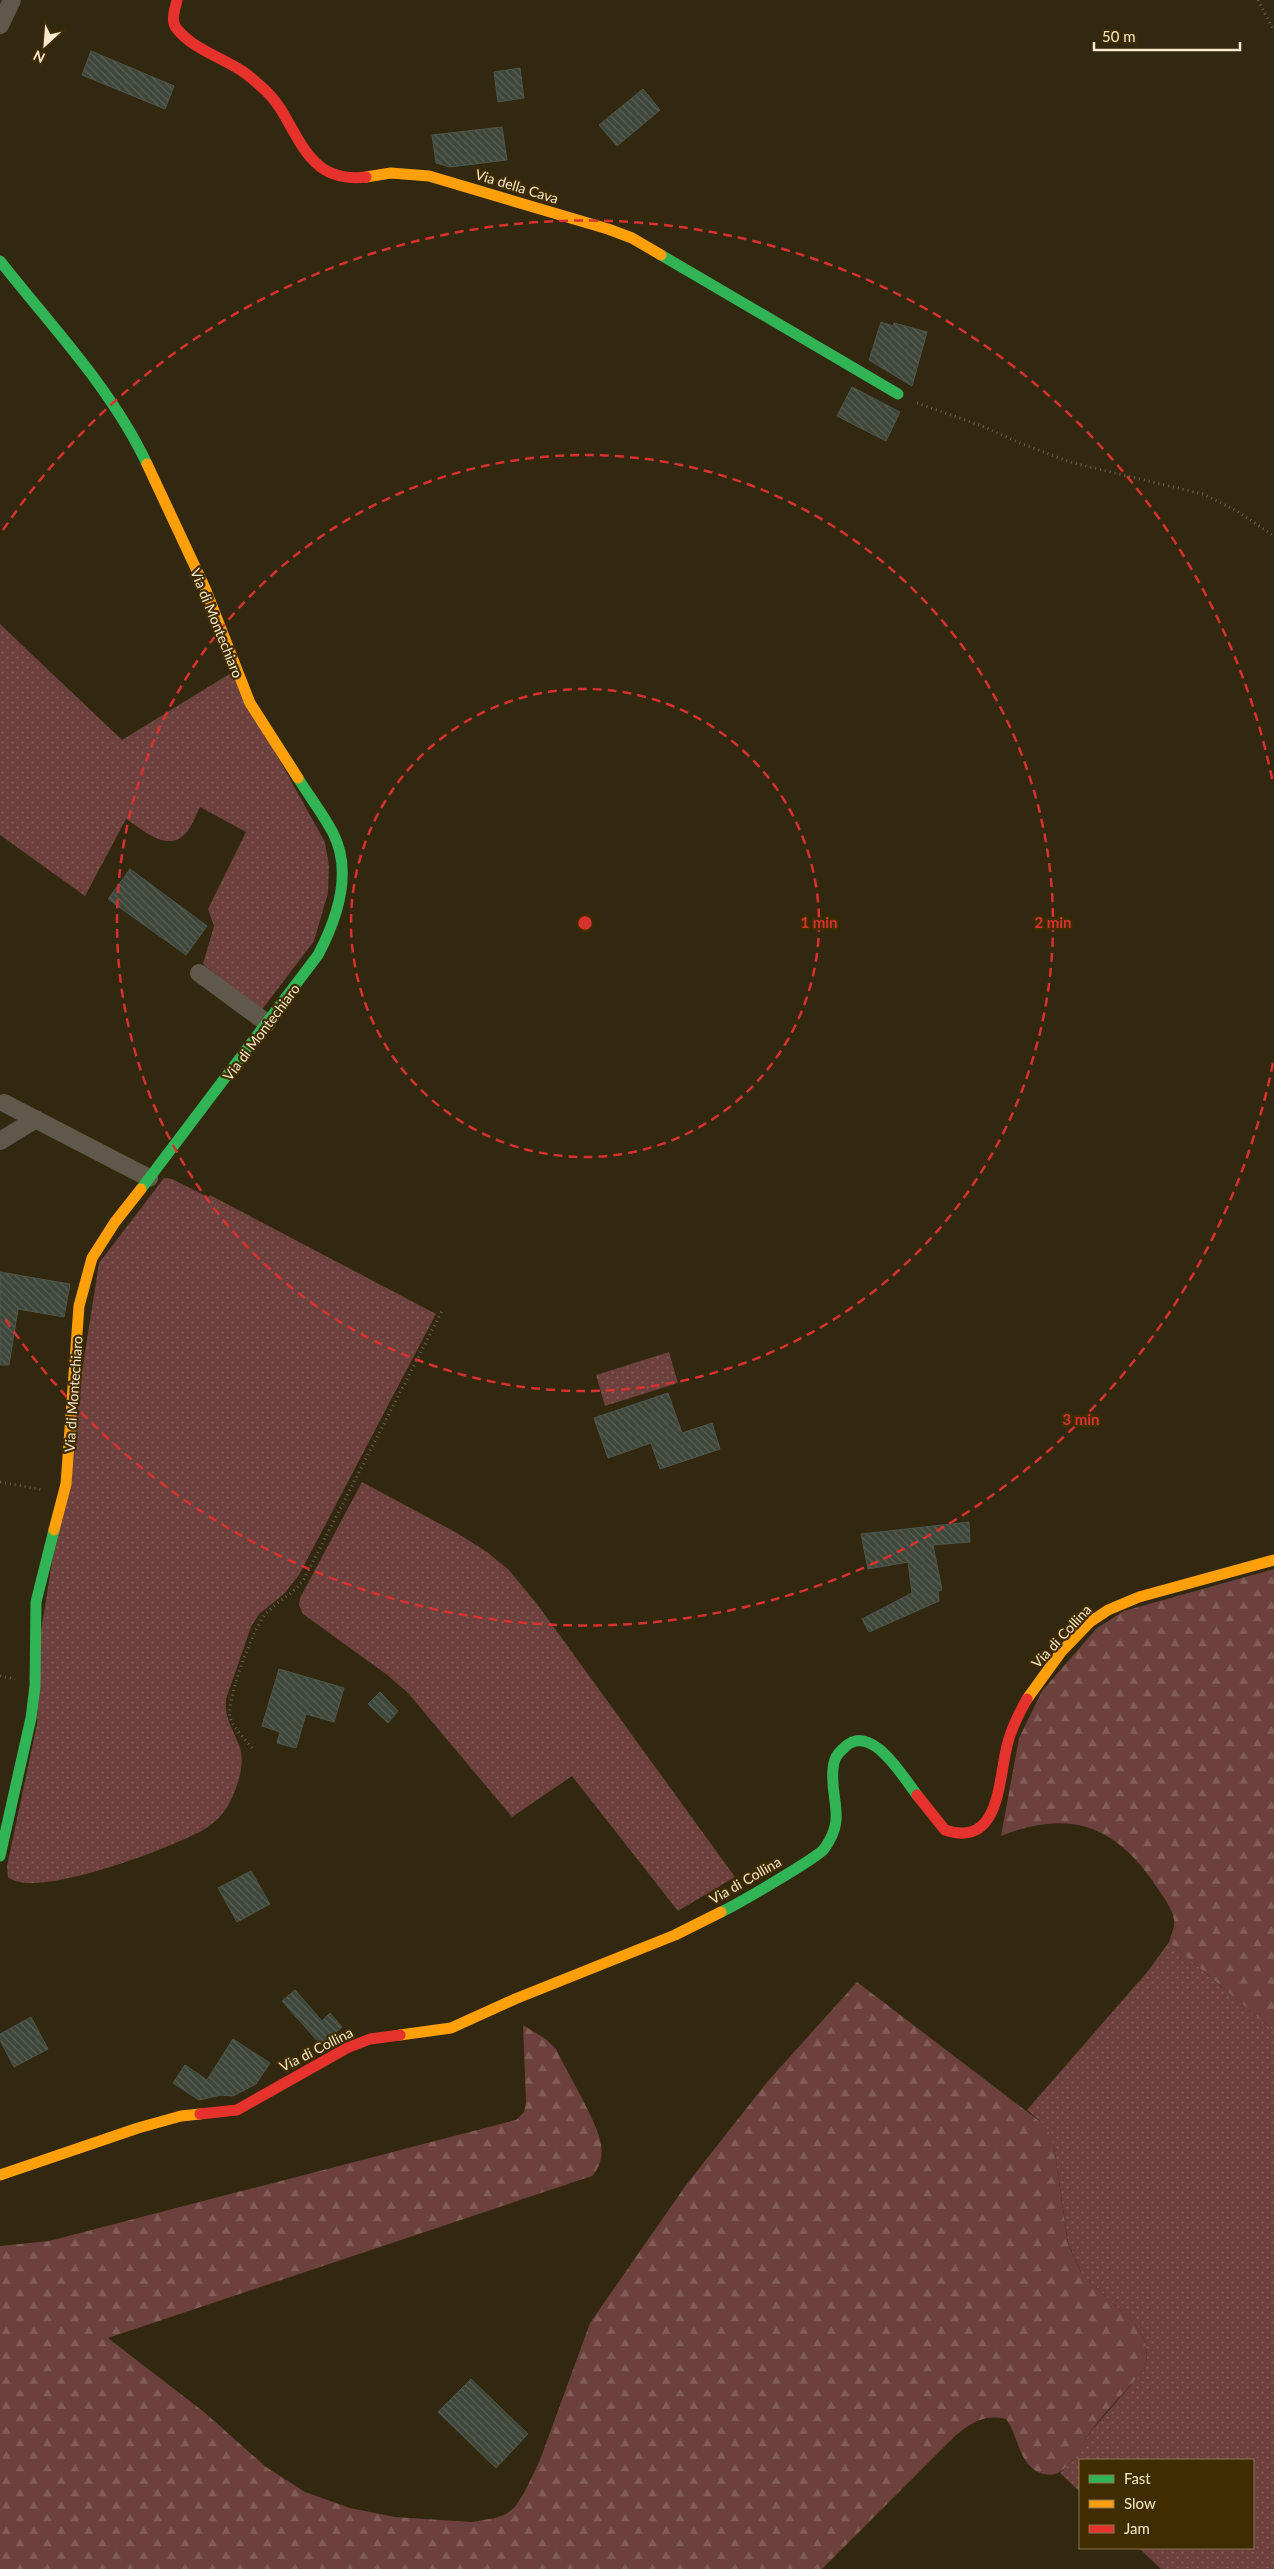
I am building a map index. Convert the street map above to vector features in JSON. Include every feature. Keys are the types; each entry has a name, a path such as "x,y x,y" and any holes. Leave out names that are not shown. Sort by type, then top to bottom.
{"street":[{"path":"0,25 12,0"},
{"name":"Via della Cava","path":"177,0 173,19 182,35 242,71 266,90 275,100 306,152 326,170 352,178 391,173 429,176 608,229 632,238 898,394"},
{"name":"Via di Montechiaro","path":"0,261 100,387 126,425 145,460 205,588 250,703 274,744 316,804 341,852 338,900 326,941 308,970 98,1246 82,1289 77,1330 71,1436 64,1493 36,1602 34,1616 34,1698 18,1784 0,1856"},
{"path":"199,973 266,1023"},
{"path":"4,1103 149,1178"},
{"path":"0,1141 36,1119"},
{"name":"Via di Collina","path":"0,2175 138,2128 181,2116 237,2110 347,2048 370,2040 451,2028 515,1999 634,1953 728,1909 814,1858 829,1843 834,1833 838,1814 834,1763 838,1752 851,1741 865,1740 878,1747 945,1830 962,1834 973,1833 986,1822 994,1805 1008,1742 1014,1722 1024,1704 1058,1657 1094,1620 1119,1604 1139,1597 1274,1560"}],"path":[{"path":"1258,0 1274,31"},
{"path":"898,394 932,410 982,426 1022,444 1073,463 1203,494 1237,511 1274,536"},
{"path":"252,1748 231,1720 229,1707 253,1634 264,1616 294,1593 304,1579 443,1310"},
{"path":"0,1482 64,1493"}],"green space":[{"path":"0,624 122,740 231,673 325,842 329,866 328,893 314,941 261,1011 203,964 214,926 208,909 246,832 200,807 185,834 178,839 170,841 147,833 126,819 85,896 0,835"},
{"path":"164,1178 172,1179 208,1197 210,1195 436,1314 299,1575 284,1594 259,1614 251,1627 226,1699 226,1712 239,1745 242,1759 238,1780 229,1805 216,1821 203,1830 135,1859 74,1877 46,1882 23,1883 8,1877 7,1866 37,1724 40,1638 99,1263"},
{"path":"669,1352 678,1383 605,1406 596,1375"},
{"path":"362,1482 457,1533 487,1552 509,1570 537,1604 735,1877 678,1911 572,1776 512,1817 408,1693 386,1674 303,1614 299,1605 300,1598"},
{"path":"1274,1569 1274,2031 1169,1942 1174,1923 1172,1911 1168,1903 1142,1866 1111,1839 1086,1827 1063,1823 1036,1825 1001,1836 1019,1738 1042,1691 1097,1628 1124,1611"},
{"path":"1169,1942 1274,2031 1274,2569 1161,2569 1140,2549 1254,2549 1254,2459 1079,2459 1079,2491 1060,2473 1072,2461 1091,2431 1144,2370 1147,2353 1145,2342 1137,2326 1082,2274 1068,2243 1054,2146 1039,2120 1027,2110 1148,1971"},
{"path":"857,1982 1046,2126 1054,2146 1068,2244 1082,2274 1137,2326 1143,2337 1147,2353 1144,2370 1104,2415 1091,2431 1074,2458 1061,2471 1052,2475 1036,2471 1030,2466 1025,2460 1006,2419 991,2418 978,2421 954,2437 822,2569 0,2569 0,2246 49,2241 516,2120 524,2112 526,2102 523,2025 547,2040 556,2049 594,2122 602,2153 599,2165 592,2176 108,2338 204,2412 266,2467 305,2492 350,2508 395,2517 472,2522 495,2518 506,2514 515,2507 525,2491 540,2460 590,2323 686,2185 768,2081"}],"building":[{"path":"91,51 174,86 165,109 82,75"},
{"path":"520,68 524,98 498,102 494,72"},
{"path":"643,89 660,110 617,146 599,125"},
{"path":"502,127 507,160 450,167 436,163 432,135"},
{"path":"881,322 893,326 894,323 927,332 912,386 869,360"},
{"path":"852,387 900,412 886,441 837,416"},
{"path":"130,869 207,926 186,955 108,899"},
{"path":"0,1272 70,1284 64,1317 18,1309 9,1365 0,1365"},
{"path":"668,1393 682,1433 712,1423 720,1449 660,1469 651,1443 608,1458 594,1418"},
{"path":"969,1522 970,1542 933,1545 942,1590 938,1591 939,1601 869,1632 862,1619 912,1593 908,1562 868,1569 861,1534"},
{"path":"279,1669 344,1688 334,1722 306,1714 296,1748 277,1743 280,1732 262,1726"},
{"path":"380,1692 398,1711 388,1723 368,1704"},
{"path":"251,1871 270,1904 237,1922 218,1888"},
{"path":"295,1990 322,2021 330,2013 342,2027 321,2045 282,2001"},
{"path":"31,2017 48,2049 14,2067 0,2040 0,2034"},
{"path":"233,2039 270,2063 256,2084 233,2096 221,2095 199,2100 173,2083 185,2065 207,2080"},
{"path":"471,2379 528,2434 496,2468 438,2412"}],"traffic: fast":[{"path":"661,255 898,394"},
{"path":"0,261 99,384 133,436 147,464"},
{"path":"141,1189 318,955 331,926 340,895 342,879 342,863 339,848 329,826 298,778"},
{"path":"0,1856 31,1718 35,1686 36,1602 54,1530"},
{"path":"721,1912 792,1871 824,1849 831,1838 836,1819 833,1765 836,1756 855,1741 865,1741 876,1746 895,1765 917,1795"}],"traffic: slow":[{"path":"366,177 391,173 429,176 608,229 632,238 661,255"},
{"path":"147,464 205,588 250,703 298,778"},
{"path":"54,1530 66,1484 79,1306 92,1258 115,1222 141,1189"},
{"path":"1027,1699 1061,1652 1090,1622 1108,1610 1139,1597 1274,1560"},
{"path":"400,2035 451,2028 515,1999 675,1935 721,1912"},
{"path":"0,2175 138,2128 181,2116 200,2114"}],"traffic: jam":[{"path":"177,0 173,19 177,29 191,42 242,71 265,90 274,99 307,153 315,162 325,170 340,176 350,178 366,177"},
{"path":"917,1795 945,1830 964,1833 977,1829 987,1819 994,1806 1010,1736 1027,1699"},
{"path":"200,2114 237,2110 347,2048 370,2039 400,2035"}]}
